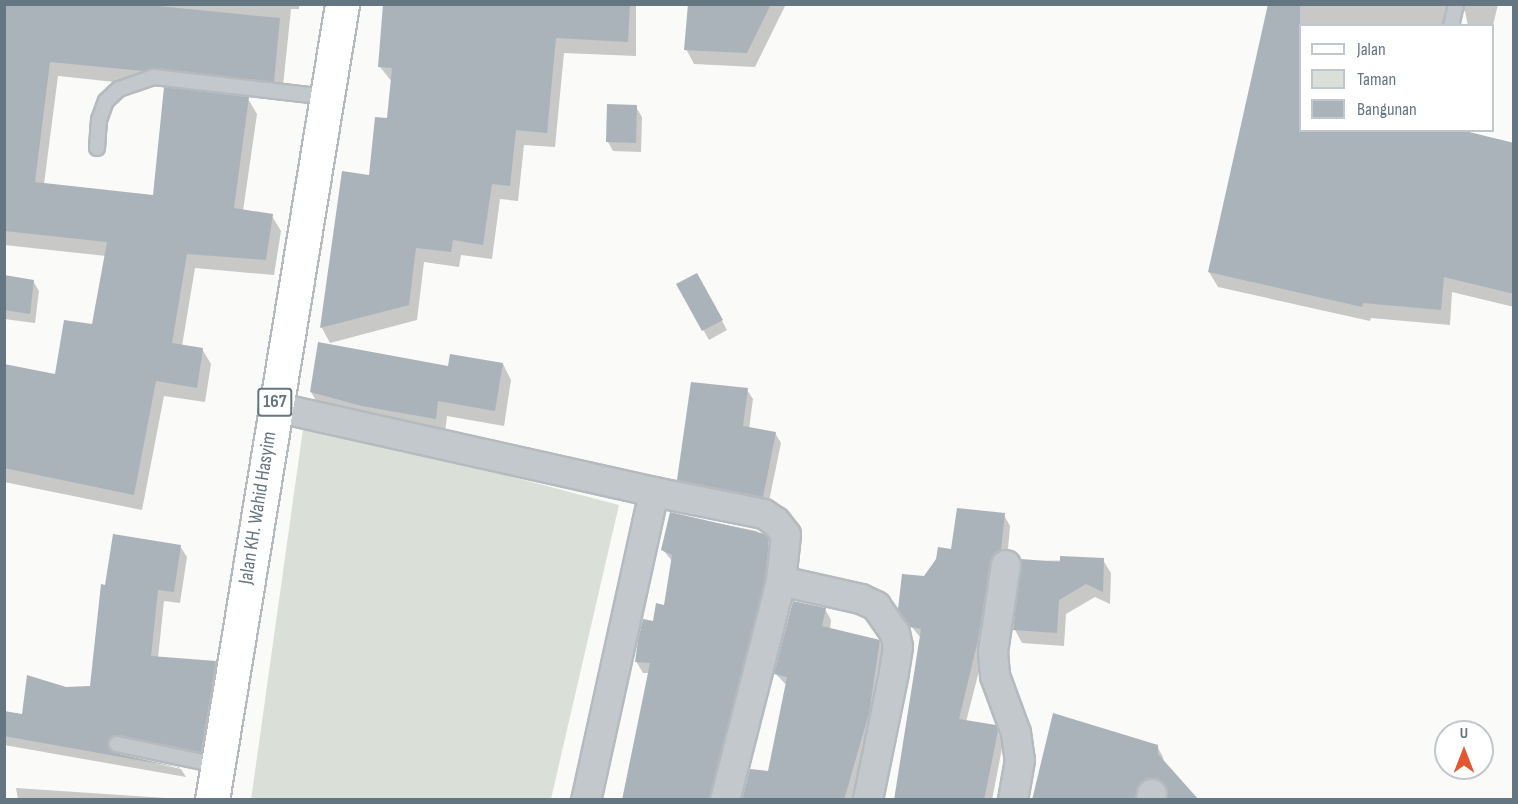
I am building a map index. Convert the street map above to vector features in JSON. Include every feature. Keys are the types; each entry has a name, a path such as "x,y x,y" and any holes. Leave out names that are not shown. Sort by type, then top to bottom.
{"main road":[{"name":"Jalan KH. Wahid Hasyim","path":"212,800 274,407 342,4"}],"street":[{"path":"274,407 654,492 764,514 777,522 786,534 781,581 725,800"},
{"path":"586,800 654,492"},
{"path":"1006,565 993,651 995,676 1016,733 1020,760 1012,800"},
{"path":"781,581 861,599 876,606 895,633 898,647 894,673 868,800"}],"lane":[{"path":"1451,24 1456,4"},
{"path":"97,148 99,120 106,101 119,88 154,77 326,97"},
{"path":"117,744 217,765"}],"green space":[{"path":"304,422 619,505 551,799 251,800"}],"building":[{"path":"4,4 138,4 280,18 274,82 155,68 144,71 50,62 35,182 153,195 164,87 249,97 234,208 273,214 266,260 187,254 172,343 203,348 197,388 156,381 134,495 4,468 4,364 55,374 64,320 92,324 107,242 4,231"},
{"path":"383,4 630,4 628,42 556,38 547,133 516,130 510,186 492,184 483,245 453,240 451,252 416,248 409,305 320,328 342,171 369,175 375,117 387,118 392,68 378,67"},
{"path":"688,4 771,4 747,53 684,50"},
{"path":"1268,4 1300,4 1299,132 1469,132 1514,143 1514,294 1444,277 1441,310 1363,303 1362,307 1208,272"},
{"path":"607,104 637,105 636,143 606,142"},
{"path":"697,273 723,320 702,331 676,284"},
{"path":"4,275 34,280 30,314 4,310"},
{"path":"318,342 448,366 450,354 503,363 495,411 438,401 436,419 362,406 310,392"},
{"path":"691,382 748,388 743,426 776,432 763,497 677,480"},
{"path":"957,508 1005,513 1001,549 990,563 978,640 959,719 996,725 998,731 984,800 894,800 921,629 910,627 898,609 902,574 924,576 936,559 938,547 951,549"},
{"path":"670,512 765,534 769,540 765,578 709,800 622,800 650,663 635,662 638,640 643,619 653,621 656,603 664,605 672,555 661,550"},
{"path":"113,534 181,545 174,592 158,590 151,656 216,661 201,752 118,735 110,738 108,746 115,753 182,768 4,736 4,711 22,714 27,675 66,687 90,686 101,584 105,585"},
{"path":"1060,556 1104,558 1103,592 1086,584 1059,600 1057,633 1013,630 1021,559 1060,562"},
{"path":"793,601 826,608 822,626 880,640 869,713 844,800 742,800 750,769 768,771 787,677 774,674"},
{"path":"1053,713 1158,745 1158,754 1199,800 1168,800 1167,788 1154,778 1140,783 1135,800 1032,800"}]}
